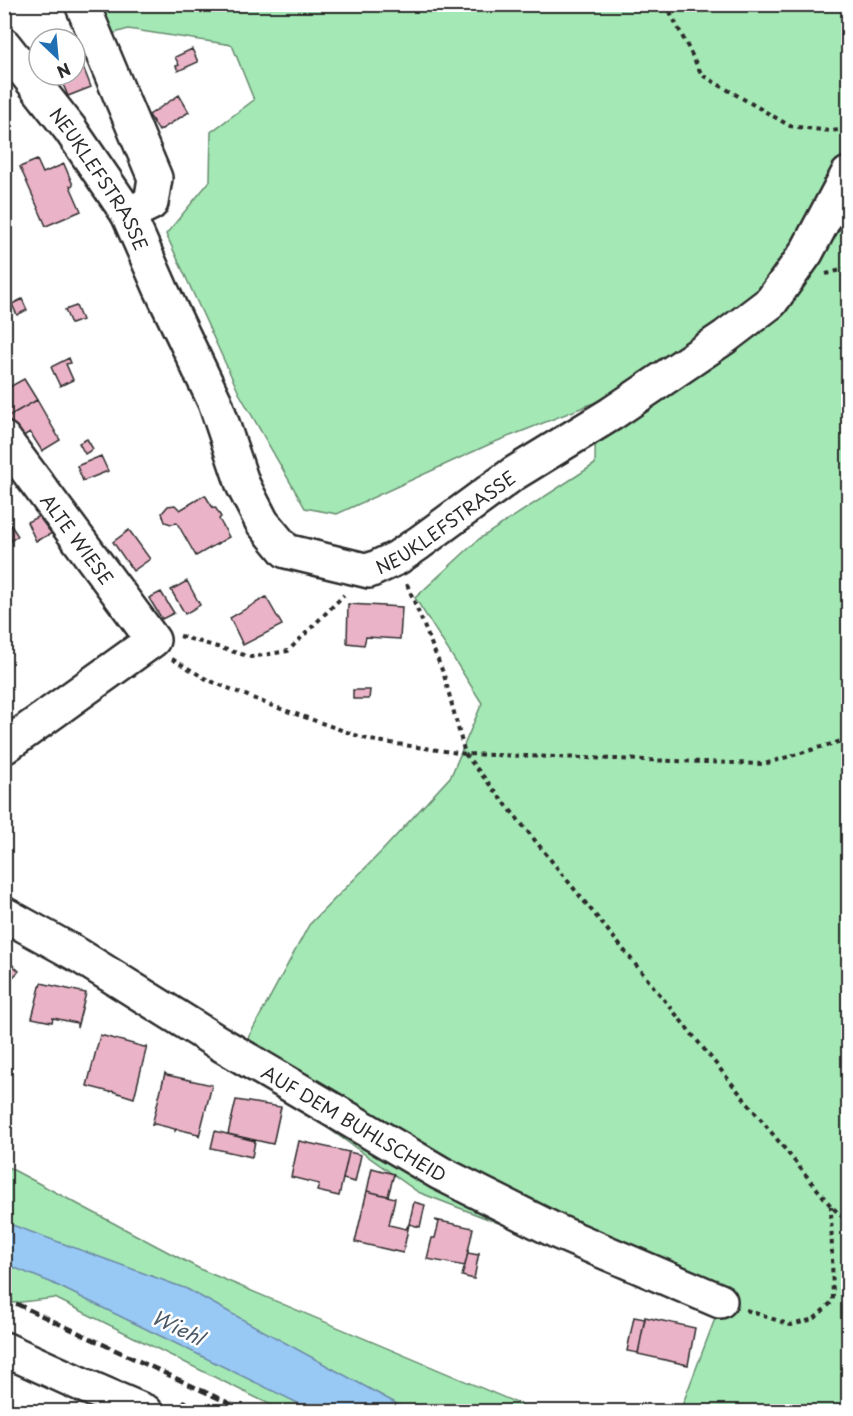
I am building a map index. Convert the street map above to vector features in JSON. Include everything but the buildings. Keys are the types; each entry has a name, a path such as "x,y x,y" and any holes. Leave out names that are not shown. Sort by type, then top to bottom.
{"street":[{"path":"82,4 155,178 151,203 128,214"},
{"name":"NEUKLEFSTRASSE","path":"4,45 70,129 128,214 215,402 243,484 262,522 286,551 383,564 419,543 513,474 611,414 725,337 771,302 806,253 849,174"},
{"name":"ALTE WIESE","path":"4,439 153,640"},
{"path":"4,747 153,640"},
{"name":"AUF DEM BUHLSCHEID","path":"4,914 78,955 219,1043 440,1173 558,1232 720,1301"},
{"path":"4,1348 146,1412"}],"path":[{"path":"666,4 702,75 790,126 830,131 849,129"},
{"path":"153,640 182,636 251,657 288,651 383,564 444,675 465,754 831,1206 849,1222"},
{"path":"153,640 168,657 208,680 270,705 370,740 465,754 764,764 849,739"},
{"path":"720,1301 791,1325 814,1318 833,1301 831,1206"},
{"path":"180,1412 187,1397"}],"green space":[{"path":"69,5 848,5 848,1411 680,1411 719,1308 418,1192 235,1062 309,925 451,776 482,703 415,598 479,539 595,464 596,402 490,444 337,514 305,508 239,393 166,234 210,181 211,132 254,100 232,45 128,29 87,41 87,27 79,27"},
{"path":"4,1165 202,1270 536,1411 283,1411 55,1298 5,1304"}],"water":[{"name":"Wiehl","path":"4,1222 187,1289 410,1411 314,1411 50,1282 5,1264"}],"railway":[{"path":"4,1298 248,1412"}]}
